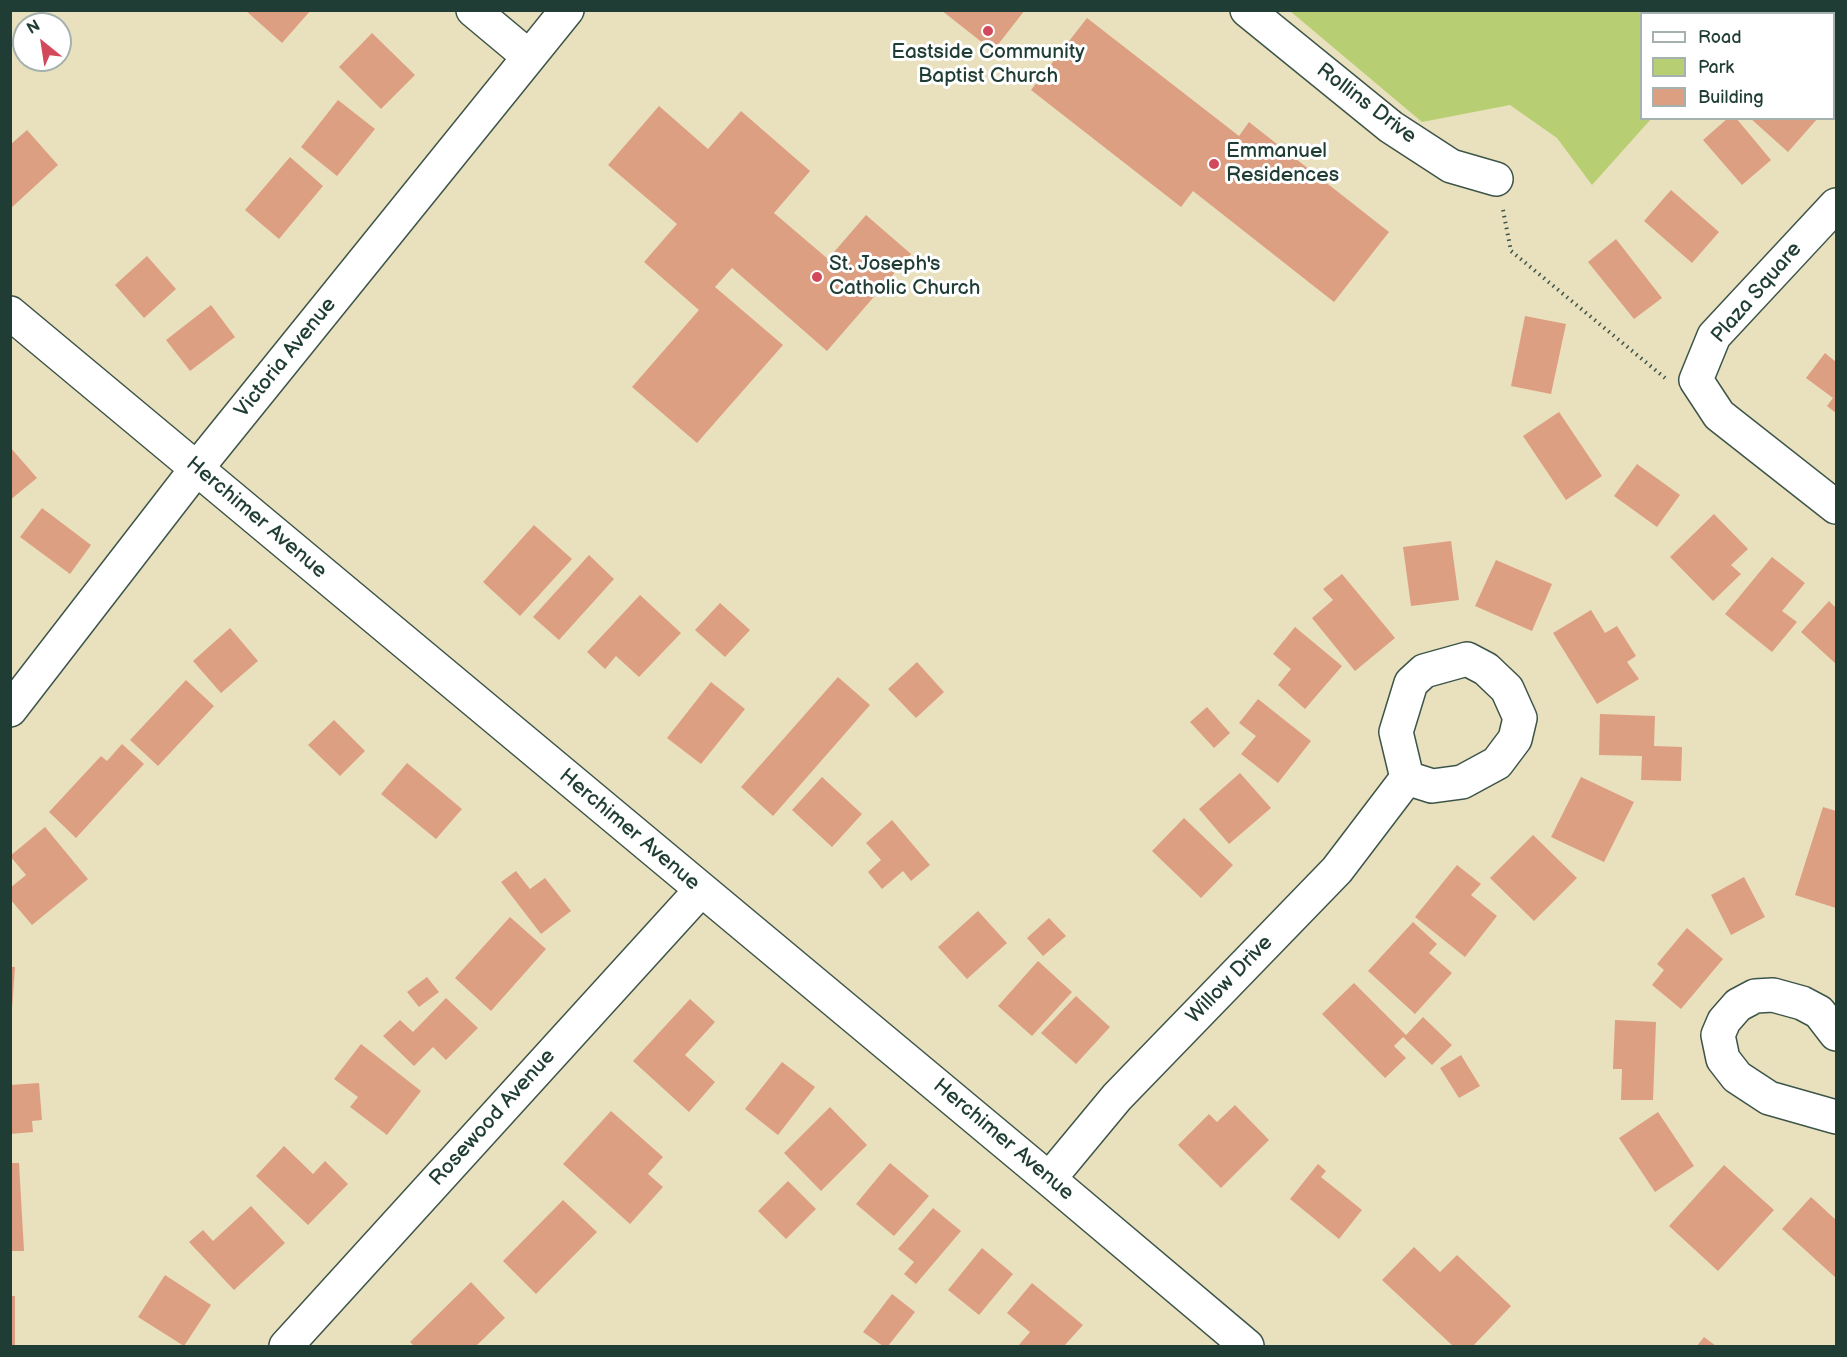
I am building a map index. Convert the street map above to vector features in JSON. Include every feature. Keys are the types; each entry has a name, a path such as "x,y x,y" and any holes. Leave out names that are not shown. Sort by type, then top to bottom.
{"street":[{"path":"473,10 528,56"},
{"name":"Victoria Avenue","path":"10,710 197,468 567,10"},
{"name":"Rollins Drive","path":"1247,10 1391,127 1451,166 1496,179"},
{"name":"Plaza Square","path":"1698,383 1696,380 1714,336 1836,206"},
{"name":"Herchimer Avenue","path":"10,313 1049,1179 1247,1347"},
{"path":"1698,383 1719,414 1836,507"},
{"name":"Willow Drive","path":"1049,1179 1117,1097 1337,870 1407,778"},
{"name":"Rosewood Avenue","path":"286,1347 701,890"},
{"path":"1836,1034 1819,1012 1802,1003 1773,995 1755,996 1738,1005 1724,1021 1718,1035 1723,1059 1737,1077 1769,1098 1836,1117"}],"path":[{"path":"1496,179 1511,251 1669,381 1698,383"}],"green space":[{"path":"1290,11 1747,11 1640,12 1640,120 1650,120 1592,185 1557,138 1510,105 1422,122"}],"building":[{"path":"245,10 311,10 282,43"},
{"name":"Eastside Community Baptist Church","path":"941,10 1025,10 993,51"},
{"name":"Emmanuel Residences","path":"1087,18 1239,136 1249,122 1389,232 1334,302 1193,191 1181,207 1031,90"},
{"path":"372,33 415,75 381,109 339,67"},
{"path":"1836,43 1836,70 1835,68"},
{"path":"338,100 375,129 337,176 301,147"},
{"name":"St. Joseph's Catholic Church","path":"659,106 708,149 741,111 810,171 774,213 828,259 866,215 911,254 827,351 732,268 715,287 783,345 697,443 632,387 699,310 644,262 677,224 608,165"},
{"path":"1726,120 1738,120 1771,160 1742,185 1703,140"},
{"path":"1752,120 1816,120 1788,152"},
{"path":"27,130 58,165 10,209 10,145"},
{"path":"290,157 323,186 279,239 245,210"},
{"path":"1671,190 1719,232 1692,263 1644,221"},
{"path":"1616,239 1662,298 1634,319 1588,262"},
{"path":"147,256 176,289 144,318 115,285"},
{"path":"211,305 235,337 190,371 166,340"},
{"path":"1525,316 1566,324 1551,394 1511,386"},
{"path":"1825,353 1836,362 1836,413 1827,406 1833,398 1806,378"},
{"path":"1559,412 1602,476 1566,500 1523,436"},
{"path":"10,447 37,478 10,500"},
{"path":"1637,464 1680,495 1657,527 1614,496"},
{"path":"42,508 91,545 70,574 20,537"},
{"path":"1714,514 1748,549 1731,565 1741,574 1713,601 1670,557"},
{"path":"534,525 572,559 520,616 483,582"},
{"path":"1451,541 1459,600 1411,606 1403,547"},
{"path":"589,555 614,579 559,640 533,617"},
{"path":"1772,557 1805,583 1782,611 1797,622 1772,652 1725,614"},
{"path":"1496,560 1552,584 1532,631 1475,606"},
{"path":"1342,574 1395,638 1355,671 1312,618 1333,600 1323,589"},
{"path":"640,595 681,633 639,677 616,656 605,669 587,652"},
{"path":"1829,601 1836,608 1836,664 1801,632"},
{"path":"720,603 750,630 725,657 695,630"},
{"path":"1591,610 1605,633 1617,626 1636,656 1627,662 1639,679 1597,704 1553,633"},
{"path":"1295,627 1342,666 1305,709 1278,685 1291,669 1273,654"},
{"path":"230,628 258,661 221,693 193,661"},
{"path":"917,662 944,692 916,718 888,689"},
{"path":"838,677 870,705 773,816 741,787"},
{"path":"186,680 214,706 158,766 130,740"},
{"path":"711,682 745,709 701,764 667,738"},
{"path":"1258,699 1311,741 1278,783 1241,754 1256,736 1239,723"},
{"path":"1207,707 1230,733 1214,748 1190,722"},
{"path":"1600,714 1655,716 1654,746 1682,747 1681,781 1641,780 1642,756 1599,755"},
{"path":"334,720 365,751 340,776 308,745"},
{"path":"122,744 144,764 76,838 49,812 101,756 107,761"},
{"path":"407,763 462,809 436,839 381,794"},
{"path":"1240,773 1271,808 1229,844 1199,809"},
{"path":"822,777 862,814 832,847 792,810"},
{"path":"1581,777 1634,802 1604,862 1551,837"},
{"path":"1823,807 1836,811 1836,908 1795,895"},
{"path":"1184,818 1233,865 1201,898 1152,851"},
{"path":"892,820 930,865 911,881 903,871 882,889 868,872 881,860 866,843"},
{"path":"45,827 88,879 32,925 10,899 10,888 26,875 10,856"},
{"path":"1533,835 1577,878 1534,921 1490,878"},
{"path":"1457,865 1481,884 1471,895 1497,916 1465,957 1415,917"},
{"path":"516,871 530,889 545,878 571,911 541,934 501,882"},
{"path":"1744,877 1765,917 1731,935 1711,895"},
{"path":"978,911 1007,943 967,979 938,947"},
{"path":"510,917 546,949 491,1011 455,978"},
{"path":"1049,918 1066,936 1043,956 1027,938"},
{"path":"1413,922 1437,944 1429,953 1452,973 1415,1014 1368,971"},
{"path":"1687,928 1723,959 1681,1009 1652,985 1664,970 1657,964"},
{"path":"1038,961 1072,992 1032,1036 998,1006"},
{"path":"10,967 15,967 12,1009 10,1009"},
{"path":"427,977 439,992 419,1007 407,992"},
{"path":"1354,983 1406,1035 1423,1017 1452,1045 1432,1065 1403,1037 1394,1046 1406,1058 1385,1078 1322,1014"},
{"path":"1076,996 1110,1027 1076,1064 1041,1033"},
{"path":"446,998 478,1028 446,1060 433,1047 414,1066 383,1036 400,1020 413,1032"},
{"path":"690,999 715,1022 685,1055 715,1082 689,1112 633,1061"},
{"path":"1615,1020 1656,1022 1653,1100 1621,1100 1622,1069 1613,1069"},
{"path":"361,1044 421,1091 387,1135 350,1107 358,1097 334,1079"},
{"path":"1461,1055 1480,1086 1459,1098 1440,1068"},
{"path":"782,1062 815,1087 778,1135 745,1109"},
{"path":"39,1083 42,1120 32,1121 33,1132 10,1134 10,1085"},
{"path":"1235,1105 1269,1140 1221,1188 1178,1145 1209,1114 1217,1122"},
{"path":"830,1107 867,1145 821,1191 784,1153"},
{"path":"611,1111 663,1157 648,1174 663,1187 630,1224 563,1164"},
{"path":"1658,1112 1694,1166 1655,1192 1619,1138"},
{"path":"284,1146 313,1174 325,1161 348,1184 308,1225 256,1176"},
{"path":"10,1163 19,1163 24,1251 10,1251"},
{"path":"890,1163 929,1196 894,1236 856,1204"},
{"path":"1318,1164 1326,1171 1321,1177 1362,1210 1339,1239 1290,1199"},
{"path":"1724,1165 1774,1210 1718,1271 1669,1226"},
{"path":"788,1181 816,1209 786,1239 758,1211"},
{"path":"1811,1197 1836,1220 1836,1278 1782,1229"},
{"path":"563,1200 597,1232 536,1294 503,1261"},
{"path":"251,1206 285,1243 234,1290 189,1242 203,1230 213,1241"},
{"path":"933,1208 961,1231 916,1284 904,1274 914,1262 898,1249"},
{"path":"1414,1247 1440,1272 1457,1255 1511,1306 1473,1346 1453,1346 1382,1280"},
{"path":"982,1248 1013,1274 979,1315 948,1290"},
{"path":"165,1275 211,1305 184,1346 138,1317"},
{"path":"471,1282 505,1318 476,1346 414,1346 410,1342"},
{"path":"1032,1283 1083,1325 1064,1346 1018,1346 1030,1332 1007,1313"},
{"path":"892,1294 915,1312 888,1346 883,1346 863,1332"},
{"path":"10,1296 15,1296 15,1346 10,1346"},
{"path":"1704,1337 1716,1346 1697,1346"}],"place":[{"name":"Eastside Community Baptist Church","path":"988,31"},
{"name":"Emmanuel Residences","path":"1214,164"},
{"name":"St. Joseph's Catholic Church","path":"817,277"}]}
